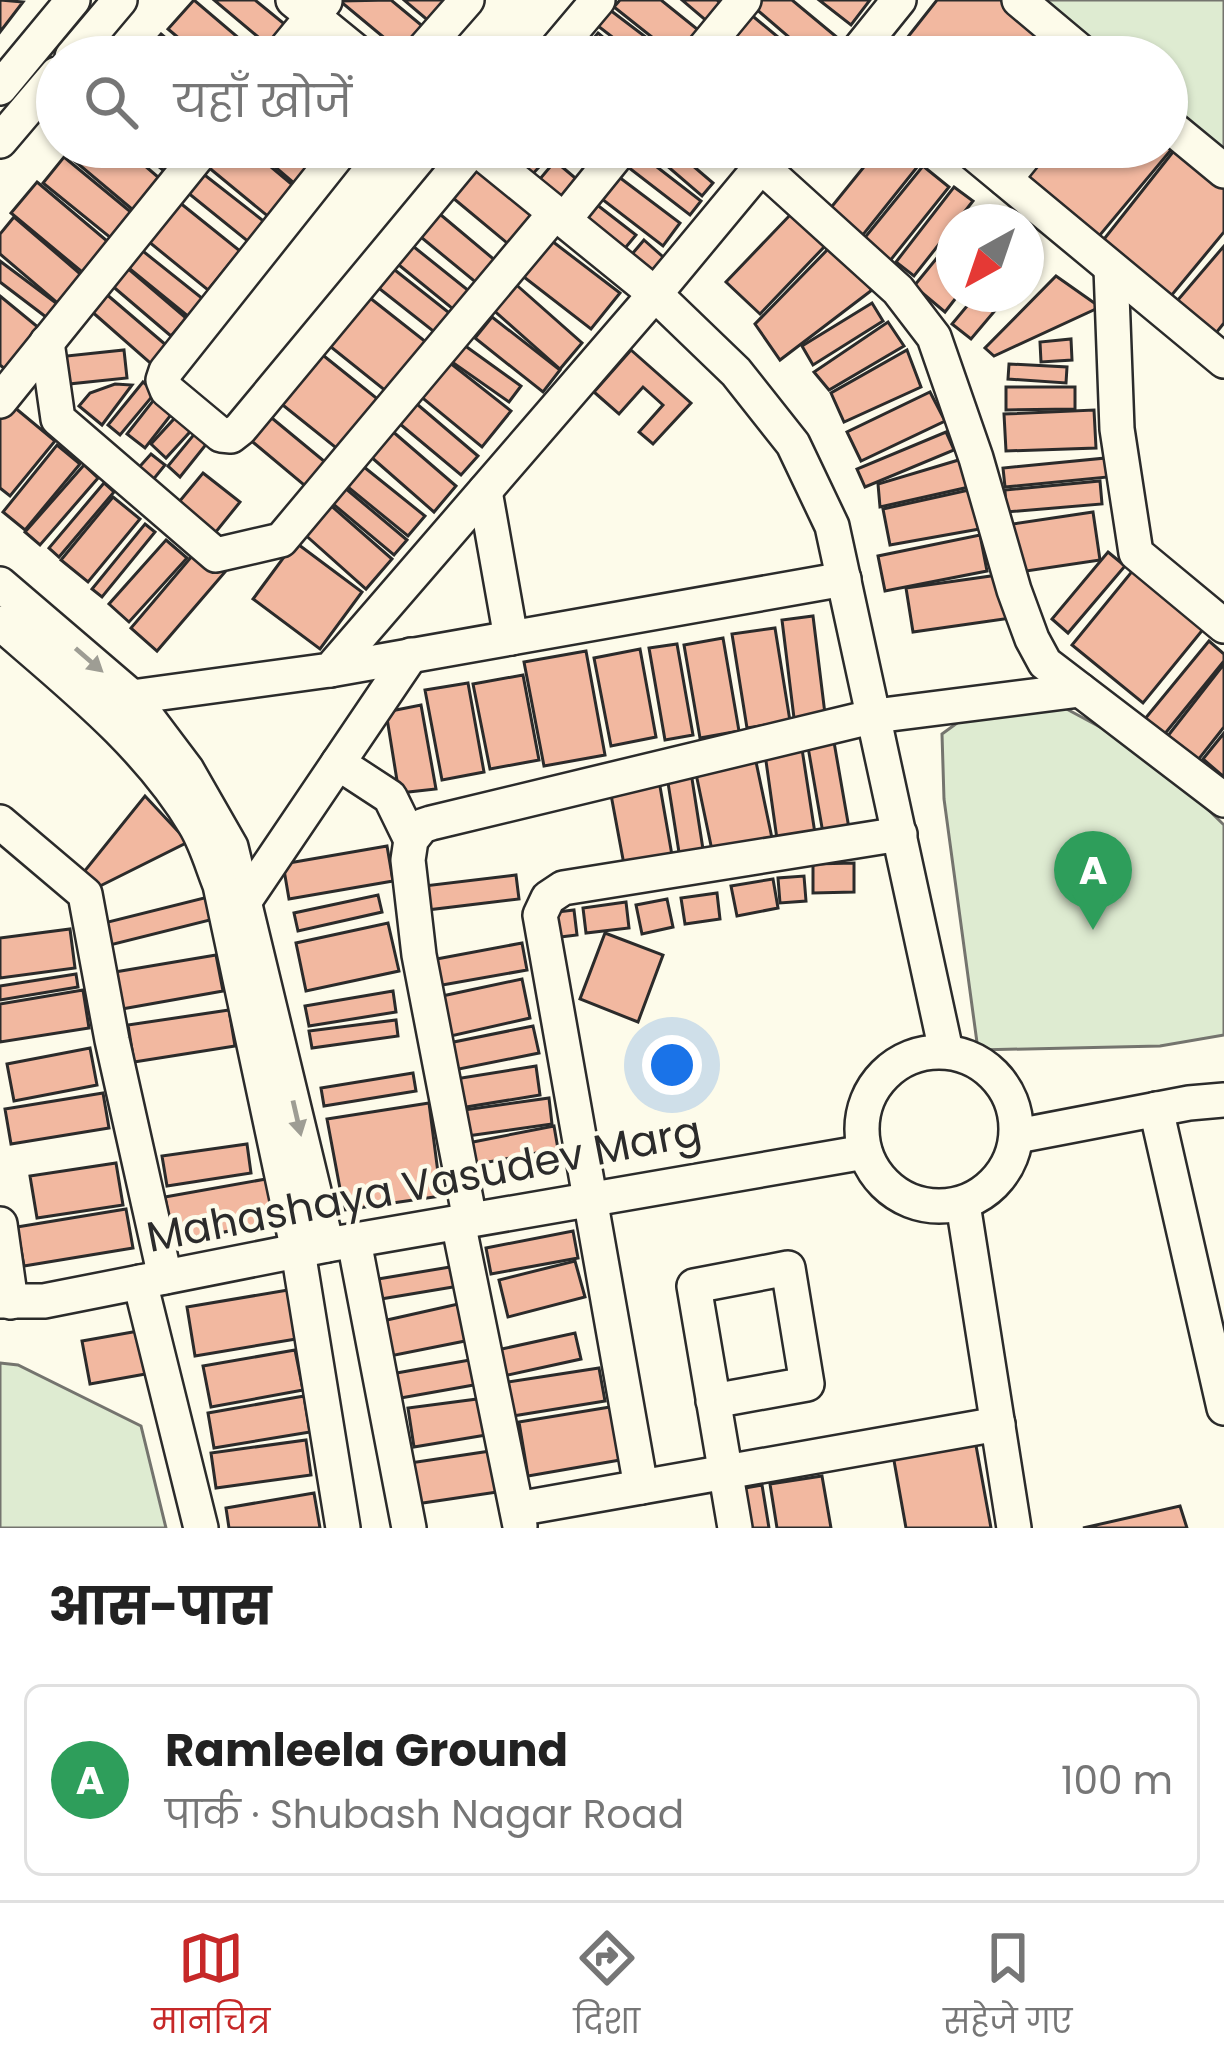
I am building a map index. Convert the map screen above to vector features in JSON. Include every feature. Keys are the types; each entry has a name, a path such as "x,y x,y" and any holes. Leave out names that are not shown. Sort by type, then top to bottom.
{"street":[{"path":"43,36 73,0"},
{"path":"90,36 120,0"},
{"path":"435,36 467,0"},
{"path":"568,36 598,0"},
{"path":"714,36 744,0"},
{"path":"871,36 899,0"},
{"path":"1019,0 1063,36"},
{"path":"292,36 310,5 342,36"},
{"path":"0,88 36,45"},
{"path":"0,141 36,99"},
{"path":"1188,141 1224,171"},
{"path":"0,401 188,168"},
{"path":"327,168 166,371 167,390 221,435 231,436 240,429 457,168"},
{"path":"500,168 656,294 736,372 793,444 832,526 946,1051"},
{"path":"47,342 58,419 216,555 281,540 604,168"},
{"path":"330,670 760,168"},
{"path":"780,168 898,290 934,337 1032,639 1045,663 1224,799"},
{"path":"992,168 1224,362"},
{"path":"1005,179 1014,168"},
{"path":"1112,268 1117,429 1136,554 1224,626"},
{"path":"485,491 512,638"},
{"path":"133,697 330,670 844,578"},
{"path":"0,584 133,697 188,770 231,847 327,1246 343,1528"},
{"path":"0,623 118,731 176,796 198,829 220,885 409,1528"},
{"path":"246,899 411,655"},
{"path":"998,1424 641,1487 519,1519 419,955 407,850 422,826 431,823 875,716 1080,690"},
{"path":"338,763 391,797 411,840"},
{"path":"0,822 85,894 201,1528"},
{"path":"641,1487 540,915 548,898 562,887 900,834"},
{"path":"946,1051 975,1060 999,1079 1013,1106 1017,1136 1009,1165 989,1189 963,1204 932,1207 903,1198 879,1179 865,1152 861,1122 870,1093 889,1069 916,1054 946,1051"},
{"path":"1017,1136 1224,1100"},
{"path":"1156,1109 1224,1408"},
{"name":"Mahashaya Vasudev Marg","path":"5,1301 44,1301 588,1198 865,1152"},
{"path":"963,1204 1014,1528"},
{"path":"0,1224 5,1301"},
{"path":"713,1401 807,1384 788,1268 694,1286 713,1401 725,1472 734,1528"}],"green space":[{"path":"1041,0 1224,0 1224,151 1188,121 1188,36 1085,36"},
{"path":"1061,706 1152,755 1224,825 1224,1035 1160,1046 978,1050 944,799 942,734 979,707"},
{"path":"0,1363 18,1365 141,1426 166,1528 0,1528"}],"building":[{"path":"0,0 23,2 0,32"},
{"path":"194,0 236,36 176,36 168,29"},
{"path":"214,0 255,0 293,31 289,36 257,36"},
{"path":"391,0 426,29 420,36 382,36 340,1"},
{"path":"404,0 460,0 437,28"},
{"path":"620,0 661,0 702,33 651,36 614,7"},
{"path":"682,0 717,0 731,12 716,29"},
{"path":"762,0 792,0 835,36 788,36 755,8"},
{"path":"819,0 870,0 851,25"},
{"path":"937,0 1006,0 1052,36 909,36"},
{"path":"610,10 644,36 611,36 598,26"},
{"path":"749,13 777,36 729,36"},
{"path":"1188,150 1224,182 1224,232 1166,302 1097,248 1160,168 1188,168"},
{"path":"55,168 77,168 138,218 117,243 43,183"},
{"path":"83,168 148,168 165,183 139,215"},
{"path":"209,168 272,168 295,187 270,218"},
{"path":"276,168 308,168 295,184"},
{"path":"468,168 475,168 536,219 512,247 447,193"},
{"path":"517,168 538,168 529,178"},
{"path":"549,168 563,168 580,182 560,206 534,186"},
{"path":"629,168 658,168 701,201 690,215"},
{"path":"669,168 696,168 713,183 702,196"},
{"path":"863,168 916,168 862,236 829,210"},
{"path":"921,168 949,187 885,267 858,246"},
{"path":"1027,168 1156,168 1095,241 1019,177"},
{"path":"197,169 266,223 250,243 182,188"},
{"path":"615,174 680,223 663,246 598,196"},
{"path":"37,182 113,246 87,276 11,213"},
{"path":"954,187 973,201 971,204 941,204"},
{"path":"174,198 240,251 208,290 143,237"},
{"path":"596,204 636,235 621,253 581,222"},
{"path":"435,210 503,267 484,289 416,233"},
{"path":"936,210 936,248 914,276 896,262"},
{"path":"791,214 825,246 760,314 726,282"},
{"path":"14,217 85,278 61,306 0,254 0,234"},
{"path":"548,238 620,293 591,329 520,274"},
{"path":"644,240 670,263 653,282 627,260"},
{"path":"409,243 479,299 464,318 394,261"},
{"path":"832,245 872,290 780,360 755,324"},
{"path":"1224,246 1224,323 1216,333 1177,301"},
{"path":"139,248 203,299 189,317 125,265"},
{"path":"936,259 936,304 914,286"},
{"path":"0,261 60,306 50,320 0,282"},
{"path":"386,263 457,319 442,338 371,282"},
{"path":"125,266 186,318 171,336 110,284"},
{"path":"1056,276 1100,307 994,356 985,348 1020,312 1044,312 1044,288"},
{"path":"512,281 582,343 560,369 490,307"},
{"path":"105,293 173,351 157,369 90,310"},
{"path":"365,294 431,346 392,396 326,343"},
{"path":"0,296 39,328 5,369 0,365"},
{"path":"872,303 883,321 813,365 802,346"},
{"path":"962,312 994,312 971,339 952,324"},
{"path":"492,317 560,370 543,392 475,338"},
{"path":"888,322 904,346 829,390 814,372"},
{"path":"1071,339 1072,360 1041,362 1040,342"},
{"path":"464,345 521,386 509,402 452,362"},
{"path":"124,350 127,378 59,385 57,357"},
{"path":"631,350 691,403 653,444 639,432 663,405 643,387 619,414 594,392"},
{"path":"907,350 921,387 844,422 831,393"},
{"path":"319,352 385,405 345,455 279,402"},
{"path":"445,359 511,411 482,447 414,391"},
{"path":"1009,364 1067,367 1066,383 1008,379"},
{"path":"143,382 155,393 120,435 108,425"},
{"path":"115,384 132,385 102,425 79,406 90,393"},
{"path":"1006,387 1075,387 1075,409 1006,410"},
{"path":"930,392 945,421 861,461 847,432"},
{"path":"156,397 174,411 145,448 127,434"},
{"path":"411,399 478,456 461,475 394,419"},
{"path":"8,402 55,441 10,496 0,488 0,412"},
{"path":"184,408 199,422 166,458 151,444"},
{"path":"1094,410 1096,448 1006,451 1004,414"},
{"path":"267,414 336,471 316,495 248,438"},
{"path":"384,424 456,486 434,512 362,449"},
{"path":"196,432 208,442 180,477 168,466"},
{"path":"946,432 954,450 865,487 857,469"},
{"path":"57,445 80,464 25,530 3,512"},
{"path":"151,454 165,465 148,486 133,474"},
{"path":"1106,458 1108,477 1005,487 1003,468"},
{"path":"962,459 969,487 880,507 878,484"},
{"path":"359,463 425,516 408,536 343,483"},
{"path":"84,465 98,478 40,545 25,532"},
{"path":"203,473 240,502 211,538 174,508"},
{"path":"1100,481 1102,504 1006,512 1005,490"},
{"path":"104,483 114,492 59,557 49,548"},
{"path":"339,483 407,540 394,555 326,498"},
{"path":"978,488 985,528 890,545 883,509"},
{"path":"113,497 140,519 88,582 61,560"},
{"path":"328,503 392,559 366,589 302,532"},
{"path":"1093,512 1100,560 1013,573 1006,525"},
{"path":"145,524 155,532 102,597 92,589"},
{"path":"980,535 987,571 885,591 878,556"},
{"path":"166,540 187,558 129,622 109,604"},
{"path":"295,542 362,592 320,649 253,599"},
{"path":"198,549 225,572 157,651 131,628"},
{"path":"1108,552 1125,566 1068,633 1052,619"},
{"path":"1134,569 1205,627 1143,703 1072,645"},
{"path":"1005,574 1011,618 913,632 906,588"},
{"path":"813,616 825,714 794,718 782,620"},
{"path":"775,628 790,721 747,728 732,634"},
{"path":"723,638 739,731 700,738 684,645"},
{"path":"1209,641 1224,654 1224,661 1163,736 1144,720"},
{"path":"677,644 693,735 665,740 649,648"},
{"path":"640,649 656,737 611,746 594,658"},
{"path":"586,651 605,755 544,766 524,662"},
{"path":"1224,664 1224,727 1198,760 1167,737"},
{"path":"523,675 539,760 490,769 473,684"},
{"path":"468,683 484,772 442,780 425,690"},
{"path":"421,705 436,789 399,793 386,712"},
{"path":"1224,733 1224,777 1203,759"},
{"path":"834,742 850,834 824,839 808,747"},
{"path":"802,749 816,840 778,846 765,754"},
{"path":"755,757 773,843 713,855 695,769"},
{"path":"690,766 705,862 681,865 666,770"},
{"path":"658,775 673,861 625,870 609,784"},
{"path":"145,796 188,842 92,890 79,878"},
{"path":"387,846 393,881 289,899 283,864"},
{"path":"854,863 854,892 813,893 813,864"},
{"path":"516,875 519,899 427,910 424,886"},
{"path":"804,876 806,901 780,903 778,878"},
{"path":"773,879 778,908 737,916 731,886"},
{"path":"717,893 720,919 685,924 681,898"},
{"path":"378,895 382,912 298,931 294,913"},
{"path":"208,897 214,919 110,945 104,923"},
{"path":"667,899 673,927 642,934 636,905"},
{"path":"626,902 629,928 586,933 583,908"},
{"path":"574,910 577,935 552,938 549,913"},
{"path":"388,923 399,971 306,991 296,943"},
{"path":"70,929 75,968 0,978 0,938"},
{"path":"605,933 663,955 638,1022 580,999"},
{"path":"522,943 527,970 431,987 426,961"},
{"path":"216,955 223,991 122,1009 115,972"},
{"path":"76,974 78,987 0,1000 0,986"},
{"path":"522,979 530,1018 442,1038 433,998"},
{"path":"83,990 89,1028 0,1042 0,1004"},
{"path":"393,991 396,1012 309,1026 305,1006"},
{"path":"229,1010 235,1046 134,1062 128,1025"},
{"path":"396,1020 398,1036 312,1048 309,1031"},
{"path":"533,1026 539,1053 444,1072 439,1045"},
{"path":"90,1048 97,1085 14,1101 7,1064"},
{"path":"536,1066 540,1095 454,1109 449,1080"},
{"path":"413,1073 416,1091 324,1106 321,1088"},
{"path":"103,1093 109,1128 11,1144 5,1109"},
{"path":"549,1098 552,1124 460,1137 457,1111"},
{"path":"429,1103 441,1196 344,1210 327,1119"},
{"path":"554,1126 558,1149 472,1165 468,1143"},
{"path":"247,1144 251,1173 167,1186 162,1156"},
{"path":"116,1163 123,1205 37,1218 30,1176"},
{"path":"266,1179 275,1223 173,1241 165,1197"},
{"path":"126,1209 133,1248 24,1266 17,1227"},
{"path":"573,1231 578,1258 491,1274 486,1248"},
{"path":"575,1261 585,1297 508,1317 499,1280"},
{"path":"462,1265 465,1285 369,1301 366,1281"},
{"path":"288,1290 296,1339 195,1356 187,1307"},
{"path":"467,1302 475,1339 390,1356 387,1320"},
{"path":"144,1330 151,1373 90,1384 82,1341"},
{"path":"575,1333 581,1359 503,1376 497,1350"},
{"path":"295,1350 303,1390 211,1407 203,1366"},
{"path":"481,1358 485,1383 395,1399 391,1374"},
{"path":"599,1368 605,1401 513,1416 508,1382"},
{"path":"304,1396 310,1432 214,1448 208,1413"},
{"path":"485,1398 492,1434 414,1447 408,1408"},
{"path":"610,1407 620,1460 528,1476 519,1422"},
{"path":"306,1440 311,1475 216,1488 211,1453"},
{"path":"975,1440 991,1528 906,1528 893,1455"},
{"path":"497,1450 504,1491 416,1504 410,1463"},
{"path":"822,1476 831,1528 777,1528 770,1484"},
{"path":"762,1485 769,1528 741,1528 734,1490"},
{"path":"314,1493 320,1528 229,1528 226,1508"},
{"path":"1180,1506 1187,1528 1083,1528"}],"place":[{"name":"Ramleela Ground","path":"1093,930"}]}
